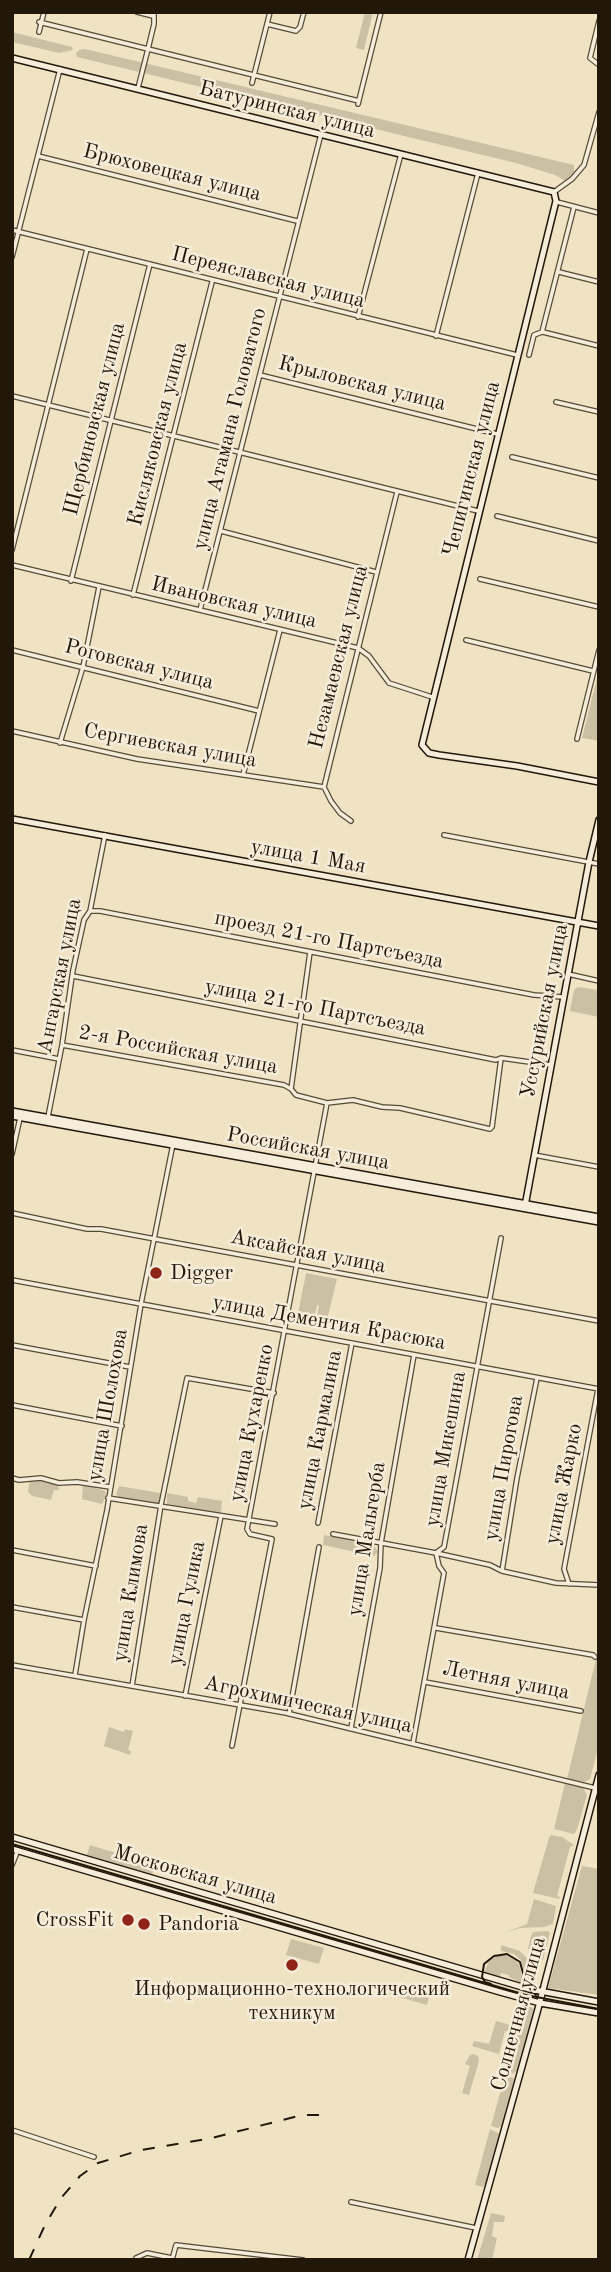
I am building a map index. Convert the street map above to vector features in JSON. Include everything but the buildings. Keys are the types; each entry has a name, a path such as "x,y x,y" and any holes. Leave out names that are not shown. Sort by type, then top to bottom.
{"street":[{"path":"38,33 44,12"},
{"path":"136,12 153,14 154,24 138,88"},
{"path":"253,83 270,12"},
{"path":"267,24 296,31 300,27 304,12"},
{"path":"40,22 359,103 381,12"},
{"path":"599,21 590,58 599,65"},
{"name":"Батуринская улица","path":"12,58 554,192"},
{"path":"12,257 60,69"},
{"path":"599,112 584,165 568,183 554,192 556,201 599,213"},
{"name":"улица Атамана Головатого","path":"200,610 321,134"},
{"path":"358,317 401,154"},
{"name":"Брюховецкая улица","path":"38,156 298,221"},
{"path":"436,335 478,173"},
{"name":"Чепигинская улица","path":"556,201 422,745 429,753 599,782"},
{"path":"542,332 574,207"},
{"name":"Переяславская улица","path":"12,230 517,355"},
{"path":"12,550 87,249"},
{"name":"Щербиновская улица","path":"71,581 150,264"},
{"path":"559,272 599,282"},
{"name":"Кисляковская улица","path":"134,596 212,281"},
{"path":"529,355 534,335 542,332 599,346"},
{"name":"Крыловская улица","path":"260,375 497,434"},
{"path":"12,396 478,510"},
{"path":"556,402 599,412"},
{"path":"512,457 599,478"},
{"name":"Незамаевская улица","path":"324,787 397,492"},
{"path":"497,516 599,541"},
{"path":"221,531 376,572"},
{"name":"Ивановская улица","path":"12,565 358,648"},
{"path":"480,579 599,607"},
{"path":"60,743 83,667 99,587"},
{"path":"243,775 280,630"},
{"path":"466,640 593,671"},
{"path":"358,648 369,656 389,683 432,697"},
{"name":"Роговская улица","path":"12,650 258,711"},
{"path":"577,739 599,650"},
{"name":"Сергиевская улица","path":"12,731 137,759 324,787"},
{"path":"324,787 340,813 351,821"},
{"name":"улица 1 Мая","path":"12,819 599,926"},
{"name":"Уссурийская улица","path":"525,1206 599,820"},
{"name":"Ангарская улица","path":"47,1120 83,920 90,911 105,835"},
{"path":"444,835 599,864"},
{"name":"проезд 21-го Партсъезда","path":"90,911 534,995 563,998"},
{"path":"291,1089 310,952"},
{"path":"568,974 599,981"},
{"name":"улица 21-го Партсъезда","path":"73,976 496,1060 501,1058 551,1065"},
{"name":"2-я Российская улица","path":"62,1045 284,1085 296,1095 327,1103 353,1100 489,1129 492,1127 501,1058"},
{"name":"2-я Российская улица","path":"12,1050 60,1059"},
{"name":"улица Кухаренко","path":"232,1746 272,1539 250,1534 247,1529 327,1103"},
{"name":"Российская улица","path":"12,1113 20,1117 47,1120"},
{"name":"Российская улица","path":"12,1113 599,1220"},
{"path":"12,1154 20,1117"},
{"name":"улица Шолохова","path":"75,1675 122,1426 141,1304 174,1142"},
{"path":"534,1155 599,1167"},
{"name":"Аксайская улица","path":"12,1213 87,1229 101,1229 599,1321"},
{"name":"улица Микешина","path":"413,1743 444,1573 436,1553 444,1548 501,1238"},
{"name":"улица Дементия Красюка","path":"12,1280 598,1389"},
{"name":"улица Кармалина","path":"318,1523 352,1343"},
{"path":"12,1345 130,1367"},
{"name":"улица Мальгерба","path":"351,1728 414,1354"},
{"name":"улица Климова","path":"132,1686 162,1505 187,1378 274,1393"},
{"name":"улица Пирогова","path":"502,1571 537,1378"},
{"name":"улица Жарко","path":"569,1584 564,1569 598,1389"},
{"path":"12,1405 122,1426"},
{"path":"12,1478 41,1478 59,1483 77,1482 110,1488"},
{"path":"108,1498 275,1524"},
{"name":"улица Гулика","path":"185,1696 220,1516"},
{"path":"334,1534 436,1553 490,1565 502,1571 569,1584 599,1585"},
{"path":"289,1714 318,1547"},
{"path":"12,1550 97,1566"},
{"path":"12,1607 84,1620"},
{"path":"435,1628 595,1657"},
{"name":"Агрохимическая улица","path":"12,1665 289,1714 595,1788"},
{"name":"Летняя улица","path":"425,1682 581,1711"},
{"name":"Солнечная улица","path":"468,2260 540,2003 599,1775"},
{"path":"12,1865 16,1838"},
{"name":"Московская улица","path":"16,1838 542,1993 599,2002"},
{"path":"37,1856 36,1850 40,1845"},
{"name":"Московская улица","path":"14,1849 540,2003 599,2013"},
{"path":"188,1900 191,1890"},
{"path":"367,1953 372,1949 370,1942"},
{"path":"380,1957 379,1951 383,1946"},
{"path":"12,2130 94,2157"},
{"path":"351,2202 476,2228"},
{"path":"135,2260 147,2253 172,2259 176,2245 303,2260"},
{"path":"245,2260 247,2253"}],"shaded area":[{"path":"365,12 373,12 364,50 356,48"},
{"path":"12,32 72,47 73,50 59,53 12,42"},
{"path":"85,49 574,165 574,175 567,182 555,175 516,163 77,57 79,50"},
{"path":"599,670 599,741 582,738"},
{"path":"578,987 599,990 599,1017 570,1011 574,990"},
{"path":"306,1273 337,1279 325,1327 315,1325 317,1305 312,1327 296,1324"},
{"path":"30,1479 42,1479 58,1484 59,1490 54,1490 51,1500 32,1496 28,1492"},
{"path":"83,1484 105,1491 102,1504 82,1499"},
{"path":"119,1486 160,1493 161,1504 119,1497 116,1494"},
{"path":"167,1493 188,1497 188,1501 196,1503 198,1497 222,1501 221,1513 167,1504"},
{"path":"324,1535 373,1544 378,1552 374,1556 323,1545"},
{"path":"599,1639 599,1745 590,1779 584,1782 567,1779"},
{"path":"109,1727 124,1732 125,1729 133,1731 128,1750 131,1751 130,1755 104,1746"},
{"path":"565,1783 583,1788 587,1795 574,1834 554,1829"},
{"path":"551,1835 562,1837 574,1845 570,1847 557,1896 559,1899 533,1893"},
{"path":"90,1845 155,1865 152,1875 87,1855"},
{"path":"582,1866 599,1869 599,1995 548,1988"},
{"path":"534,1899 556,1906 553,1924 504,1933 527,1924"},
{"path":"533,1932 550,1933 543,1960 539,1962 528,1948 531,1936"},
{"path":"291,1939 324,1948 319,1964 286,1955"},
{"path":"501,1945 520,1951 534,1965 529,1985 521,1960 514,1954 501,1951"},
{"path":"499,1955 509,1956 519,1964 524,1984 509,1975 501,1973 500,1976 490,1976 484,1973 489,1961"},
{"path":"393,1987 429,1997 427,2005 389,1994"},
{"path":"524,2005 533,2008 534,2014 517,2071 512,2074 508,2072"},
{"path":"496,2021 514,2026 513,2032 505,2031 499,2054 472,2046 474,2041 489,2044"},
{"path":"473,2054 478,2056 479,2061 469,2095 462,2093 470,2066 465,2064"},
{"path":"505,2075 514,2080 502,2126 498,2128 491,2126"},
{"path":"490,2129 500,2134 483,2187 475,2185"},
{"path":"491,2213 505,2216 504,2222 494,2222 492,2236 497,2238 492,2260 477,2260"}],"tram line":[{"path":"12,1844 526,1995 599,2009"},
{"path":"491,1984 485,1982 482,1977 484,1964 494,1956 507,1954 520,1962 526,1984 536,1995"}],"railway":[{"path":"29,2260 61,2198 80,2176 98,2163 141,2150 212,2138 302,2115 328,2115"}],"place":[{"name":"Digger","path":"156,1273"},
{"name":"CrossFit","path":"128,1920"},
{"name":"Pandoria","path":"144,1924"},
{"name":"Информационно-технологический техникум","path":"292,1965"}]}
